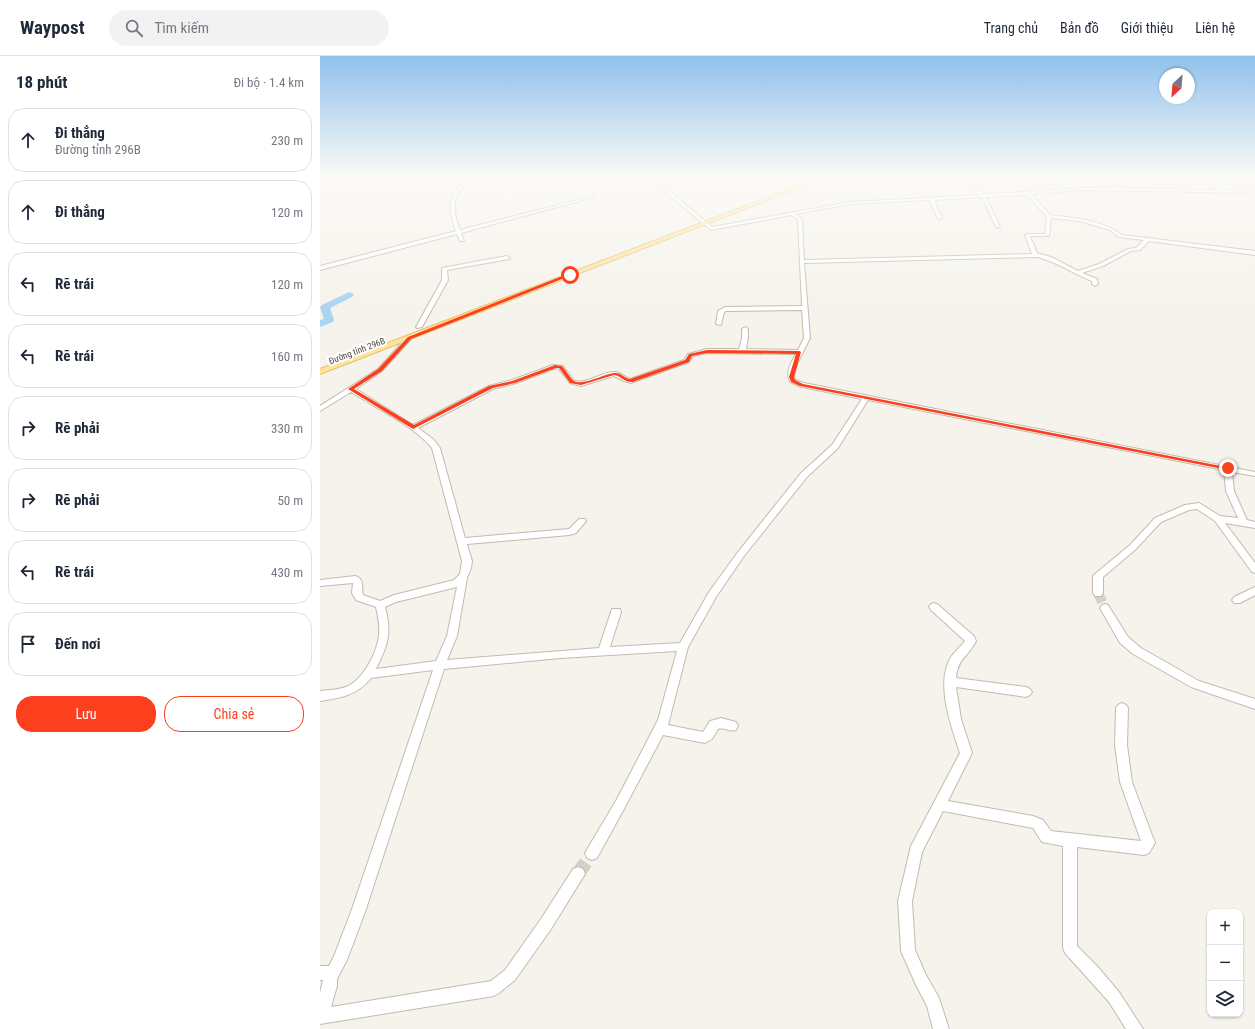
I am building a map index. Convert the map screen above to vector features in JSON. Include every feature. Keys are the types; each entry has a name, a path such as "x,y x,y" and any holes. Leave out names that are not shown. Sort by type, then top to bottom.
{"main road":[{"name":"Đường tỉnh 296B","path":"320,372 708,220"},
{"name":"Đường tỉnh 296B","path":"320,366 419,327 708,220"}],"street":[{"path":"456,220 458,232 462,240"},
{"path":"320,268 503,220"},
{"path":"704,222 711,228 752,220"},
{"path":"800,220 807,338 799,352 791,377 792,381 802,385 866,398 1255,474"},
{"path":"995,220 998,227"},
{"path":"1038,255 1035,254 1027,236 1047,235 1049,220"},
{"path":"1080,220 1112,229 1121,236 1255,253"},
{"path":"1077,273 1109,261 1130,250 1138,249 1148,239"},
{"path":"802,262 1038,255 1049,258 1077,273 1095,280 1095,284"},
{"path":"419,327 445,280 444,269 507,258"},
{"path":"719,324 721,311 725,309 805,308"},
{"path":"742,351 745,338 745,329"},
{"path":"320,409 380,370 409,338"},
{"path":"413,428 491,387 514,382 555,366 561,367 572,382 581,384 614,374 620,374 629,381 687,361 690,354 707,351 799,352"},
{"path":"351,389 413,428 430,441 436,448 467,561 452,636 440,665 358,912 340,960 325,975 330,986 320,1016 494,988 510,975 546,924 578,874"},
{"path":"592,853 664,721 684,647 712,595 741,554 804,475 835,446 866,398"},
{"path":"1228,468 1230,491 1244,522"},
{"path":"1098,593 1098,576 1100,573 1133,547 1158,520 1188,506 1194,505 1202,508 1218,519 1255,570"},
{"path":"1218,519 1244,522 1255,525"},
{"path":"462,541 573,532 582,521"},
{"path":"320,583 356,579 358,583 357,593 359,597 380,605 394,599 442,588 457,583 463,579"},
{"path":"1237,600 1255,591"},
{"path":"320,696 347,693 356,687 368,674 384,643 385,632 380,605"},
{"path":"934,607 971,641 954,661 950,691 953,710 966,753 941,805 916,851 905,901 908,951 921,980 934,1003 942,1029"},
{"path":"1105,608 1124,640 1137,651 1195,684 1239,700 1255,704"},
{"path":"602,652 616,612"},
{"path":"368,674 440,665 684,647"},
{"path":"951,682 1026,692"},
{"path":"941,805 972,812 1033,822 1038,824 1047,837 1144,848 1148,843 1126,782 1120,745 1122,708"},
{"path":"660,729 705,738 714,725 721,723 732,726"},
{"path":"1070,840 1070,948 1114,997 1135,1029"}],"waterway":[{"path":"320,324 329,320 325,307 349,295"}],"tunnel":[{"path":"1098,593 1105,608"},
{"path":"578,874 592,853"}],"route":[{"path":"570,275 409,338 380,370 351,389 413,428 491,387 514,382 555,366 561,367 572,382 581,384 614,374 620,374 626,380 631,381 687,361 689,360 688,356 690,354 707,351 799,352 791,377 792,381 797,384 1228,468"}]}
